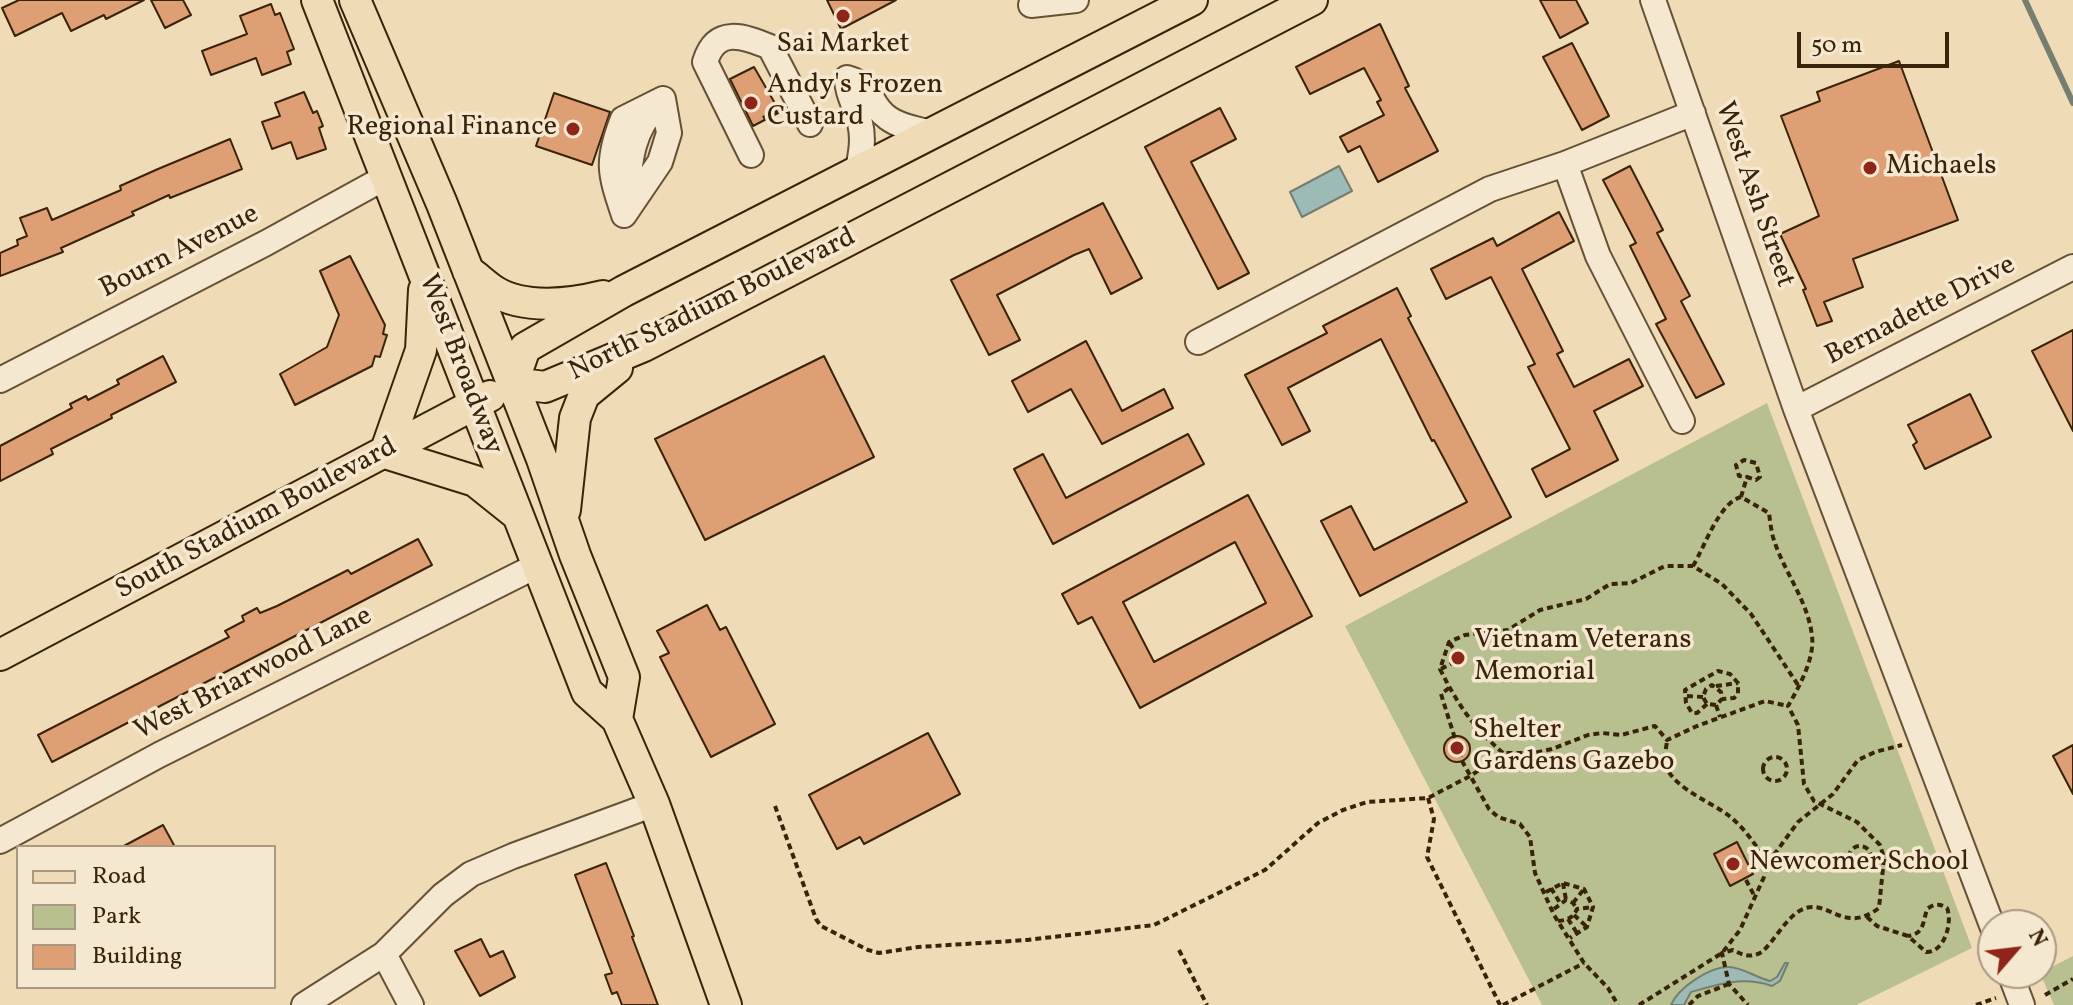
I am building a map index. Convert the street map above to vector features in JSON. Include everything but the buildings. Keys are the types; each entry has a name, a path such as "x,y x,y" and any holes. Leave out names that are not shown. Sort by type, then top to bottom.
{"main road":[{"name":"West Broadway","path":"317,0 587,692 617,719 654,804 726,1005"},
{"name":"West Broadway","path":"355,0 513,383 624,677 617,719"},
{"name":"North Stadium Boulevard","path":"1192,0 624,291 525,348 513,383 545,387 644,346 1312,0"},
{"path":"468,270 497,293 523,301 583,301 624,291"},
{"path":"424,276 421,350 385,453 475,481 516,514"},
{"path":"565,524 573,431 584,395 644,346"},
{"name":"South Stadium Boulevard","path":"0,655 513,383"}],"street":[{"path":"1031,5 1076,0"},
{"name":"West Ash Street","path":"1653,0 1796,409 1986,909"},
{"path":"751,155 705,62 710,49 719,41 738,36 770,47 810,124"},
{"path":"858,170 861,130 847,91 847,78 863,83 887,117 901,125 931,133"},
{"path":"663,99 659,130 624,215 610,175 612,147 623,119 663,99"},
{"path":"1198,342 1490,189 1565,164 1693,113"},
{"path":"1565,164 1598,256 1682,421"},
{"name":"Bourn Avenue","path":"0,380 386,177"},
{"name":"Bernadette Drive","path":"1796,409 2073,267"},
{"name":"West Briarwood Lane","path":"0,841 159,755 536,566"},
{"path":"304,1005 384,954 443,895 471,874 654,804"},
{"path":"384,954 411,1005"}],"path":[{"path":"763,118 780,109"},
{"path":"1744,460 1756,463 1760,470 1760,477 1756,480 1747,477 1739,476 1735,470 1736,465 1744,460"},
{"path":"1741,497 1747,477"},
{"path":"1693,566 1720,513 1734,499 1741,497 1769,513 1774,539 1803,604 1813,637 1799,687 1788,706"},
{"path":"1503,753 1480,734 1449,688 1440,669 1449,642 1465,635 1508,630 1540,610 1586,599 1610,584 1631,583 1665,566 1693,566 1722,584 1751,614 1799,687"},
{"path":"1440,669 1454,662 1456,653 1449,642"},
{"path":"1723,671 1738,683 1738,694 1734,698 1722,699 1716,705 1707,704 1697,713 1692,713 1686,703 1685,690 1723,671"},
{"path":"1704,678 1719,689 1722,699"},
{"path":"1703,697 1712,686 1738,683"},
{"path":"1449,688 1441,694 1462,761 1486,805 1498,817 1520,824 1530,837 1535,873 1558,921 1584,963 1608,988 1618,1005"},
{"path":"1687,696 1703,697"},
{"path":"1703,697 1707,704"},
{"path":"1639,1005 1722,953 1733,950 1743,956 1754,957 1770,945 1797,911 1809,906 1854,919 1867,917 1879,908 1884,858 1880,846 1857,822 1814,801 1804,784 1798,725 1788,706 1765,701 1667,740"},
{"path":"1716,705 1720,717"},
{"path":"775,806 816,919 821,926 879,953 1154,925 1265,870 1318,823 1343,810 1367,802 1428,798 1472,775 1503,753 1552,749 1588,735 1621,735 1648,725 1655,726 1667,740 1664,761 1672,776 1689,792 1727,814 1743,828 1768,863"},
{"path":"1748,1005 1729,984 1722,953 1740,930 1768,863 1798,822 1840,786 1858,760 1903,745"},
{"path":"1776,757 1783,760 1787,767 1783,777 1776,780 1769,779 1763,770 1768,759 1776,757"},
{"path":"1428,798 1434,819 1427,857 1502,1005 1584,963"},
{"path":"1869,851 1886,843"},
{"path":"1861,846 1869,851 1870,862 1864,867 1856,868 1849,860 1849,853 1854,847 1861,846"},
{"path":"1746,880 1755,897"},
{"path":"1546,892 1563,883 1584,889 1593,907 1587,927 1570,938"},
{"path":"1563,883 1566,900"},
{"path":"1551,888 1560,903"},
{"path":"1573,903 1584,889"},
{"path":"1553,910 1566,900 1577,909"},
{"path":"1867,917 1877,926 1908,936 1926,952 1934,953 1939,949 1949,922 1947,908 1934,904 1927,909 1920,931 1908,936"},
{"path":"1577,909 1593,907"},
{"path":"1558,921 1568,919 1577,909"},
{"path":"1574,915 1587,927"},
{"path":"1568,919 1577,933"},
{"path":"1179,950 1207,1005"},
{"path":"2033,1000 2073,979"},
{"path":"1689,1005 1698,996 1729,984"},
{"path":"1976,1005 1997,997"}],"green space":[{"path":"1767,403 1972,948 1856,1005 1542,1005 1345,626"},
{"path":"2073,956 2073,1005 2054,1005 2047,989 2057,989 2057,964"}],"water":[{"path":"1339,166 1352,191 1302,217 1290,192"},
{"path":"1788,963 1780,981 1772,986 1741,981 1721,984 1691,992 1684,1005 1671,1005 1687,986 1720,968 1733,967 1770,981 1777,977"}],"waterway":[{"path":"2025,0 2073,103"}],"place":[{"name":"Sai Market","path":"843,16"},
{"name":"Andy's Frozen Custard","path":"751,103"},
{"name":"Regional Finance","path":"573,129"},
{"name":"Michaels","path":"1870,168"},
{"name":"Vietnam Veterans Memorial","path":"1458,658"},
{"name":"Shelter Gardens Gazebo","path":"1457,748"},
{"name":"Newcomer School","path":"1733,864"}]}
